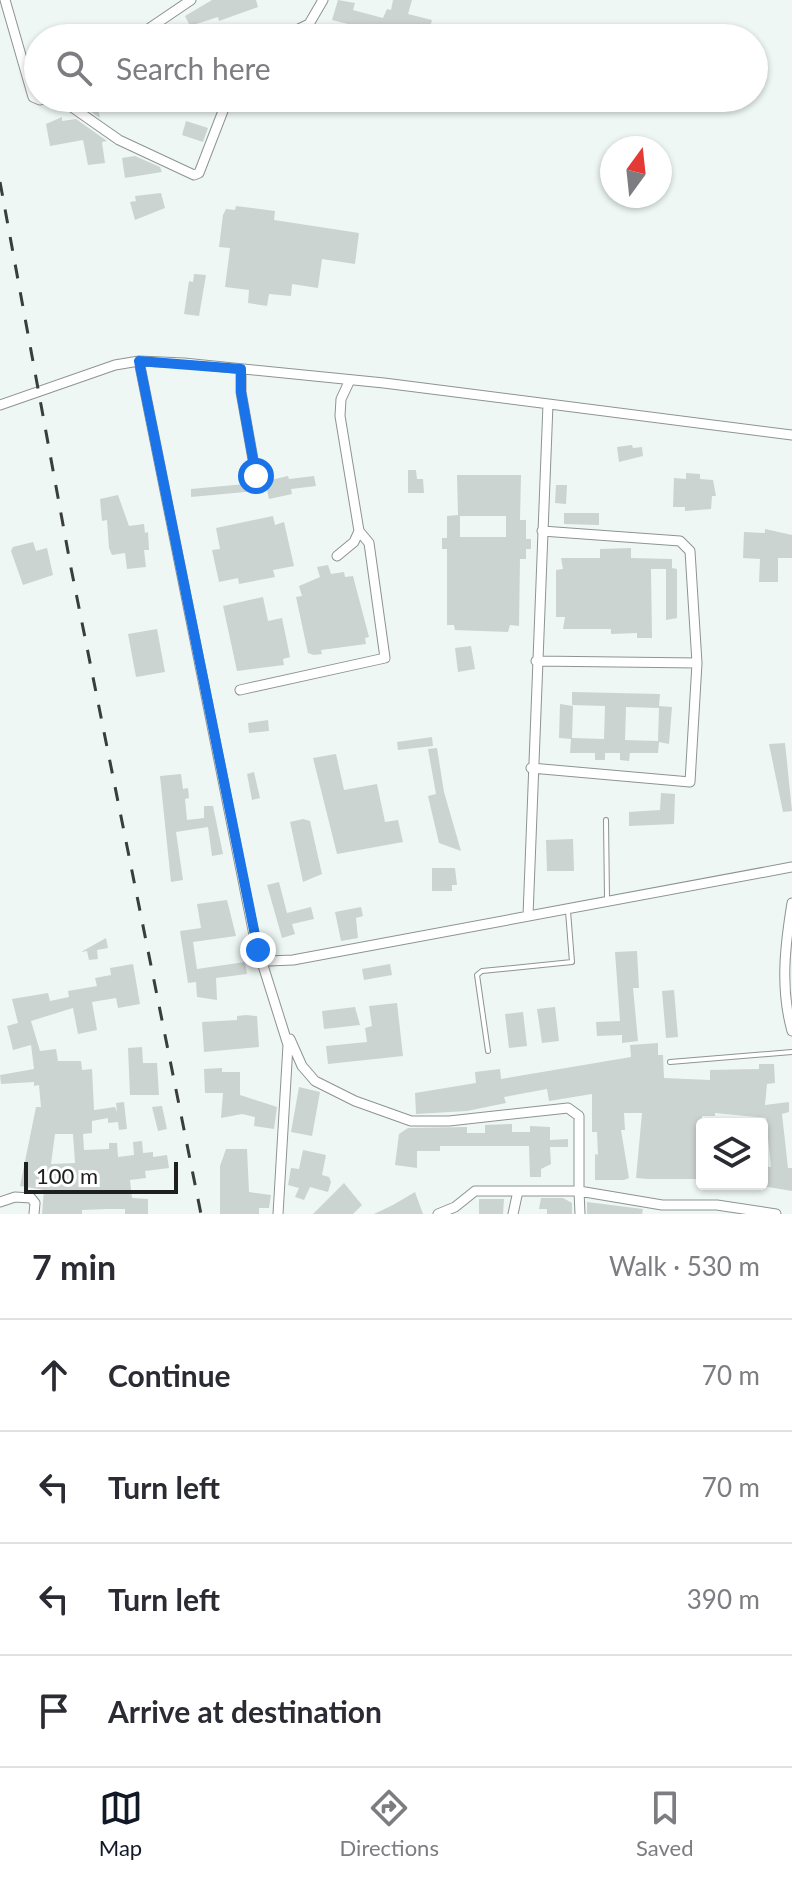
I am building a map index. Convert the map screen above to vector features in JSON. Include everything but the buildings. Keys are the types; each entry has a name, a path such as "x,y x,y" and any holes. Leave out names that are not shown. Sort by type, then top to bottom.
{"street":[{"path":"5,0 24,66"},
{"path":"156,24 191,0"},
{"path":"309,24 323,0"},
{"path":"79,112 119,140 194,175 199,173 223,112"},
{"path":"139,361 248,909 284,1023 302,1066 315,1081 355,1101 411,1121 449,1121 568,1108 575,1111 579,1116 580,1214"},
{"path":"0,405 115,365 139,361 350,380 792,435"},
{"path":"241,369 241,392 256,476"},
{"path":"240,690 385,658 369,543 359,531 340,416 341,399 350,380"},
{"path":"528,916 531,768 548,404"},
{"path":"337,556 354,542 359,531"},
{"path":"531,768 690,782 697,663 690,551 680,541 542,531"},
{"path":"536,661 697,663"},
{"path":"261,956 268,961 293,960 792,867"},
{"path":"792,903 785,948 784,987 792,1031"},
{"path":"278,1214 289,1060 284,1023"},
{"path":"438,1214 455,1207 475,1191 579,1191 648,1202 776,1214"},
{"path":"513,1214 518,1191"},
{"path":"0,1202 15,1197 31,1198 35,1203 34,1214"},
{"path":"646,1214 648,1202"}],"lane":[{"path":"606,820 607,901"},
{"path":"488,1051 477,975 482,971 572,962 568,909"},
{"path":"670,1062 792,1052"}],"railway":[{"path":"0,182 71,568 201,1214"}],"route":[{"path":"256,476 241,392 241,369 139,361 258,950"}]}
